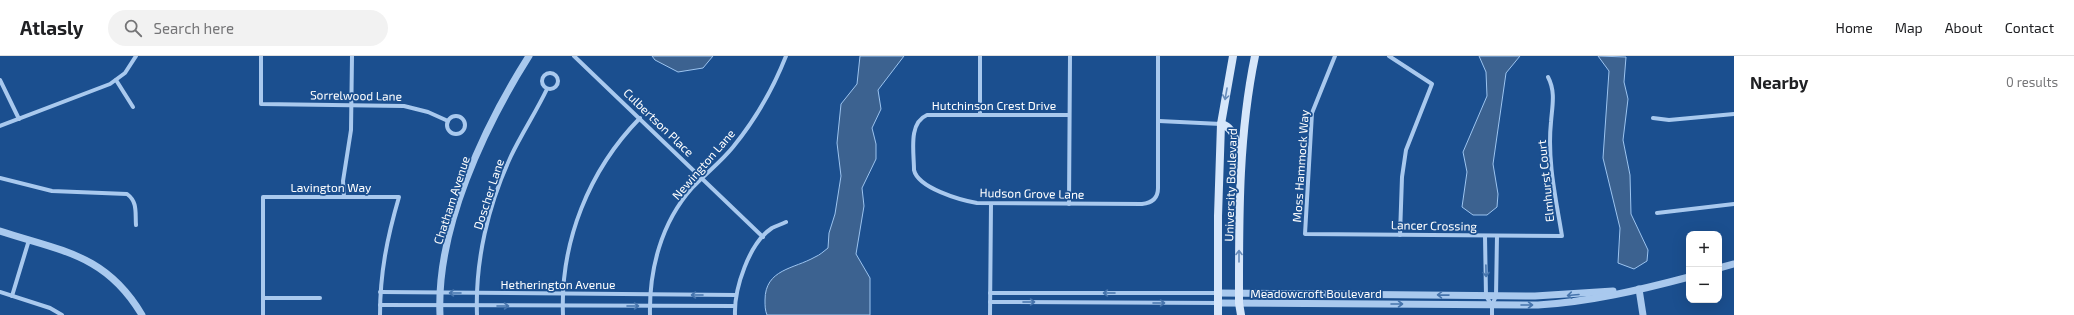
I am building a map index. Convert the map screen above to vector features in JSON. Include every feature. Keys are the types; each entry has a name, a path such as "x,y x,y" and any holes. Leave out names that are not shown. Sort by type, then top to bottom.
{"main road":[{"name":"University Boulevard","path":"1218,315 1218,216 1221,124 1233,56"},
{"name":"University Boulevard","path":"1241,315 1239,303 1239,208 1241,152 1255,56"},
{"path":"1221,124 1230,129 1241,152"}],"street":[{"path":"0,126 116,80 130,67 136,56"},
{"name":"Sorrelwood Lane","path":"261,56 261,104 404,106 428,112 448,121"},
{"path":"344,197 343,181 351,130 352,56"},
{"name":"Chatham Avenue","path":"440,315 440,293 446,248 468,174 487,131 529,56"},
{"name":"Culbertson Place","path":"574,56 763,237"},
{"name":"Newington Lane","path":"650,315 650,295 655,260 669,223 679,204 732,148 744,131 769,93 786,56"},
{"path":"980,56 980,115"},
{"path":"1069,204 1070,56"},
{"path":"1158,56 1158,120 1221,124"},
{"name":"Moss Hammock Way","path":"1305,234 1312,113 1335,56"},
{"path":"1388,56 1432,84 1406,150 1402,177 1400,235"},
{"name":"Doscher Lane","path":"546,73 553,73 558,77 558,84 554,89 547,89 542,85 542,78 546,73"},
{"name":"Elmhurst Court","path":"1548,77 1553,86 1550,134 1551,170 1562,236"},
{"path":"0,80 19,119"},
{"path":"116,80 132,107"},
{"name":"Doscher Lane","path":"477,315 476,293 483,241 500,180 523,132 547,89"},
{"path":"1653,118 1669,120 1734,114"},
{"name":"Hutchinson Crest Drive","path":"918,178 914,170 916,124 920,119 927,115 1069,115"},
{"name":"Sorrelwood Lane","path":"453,116 460,116 464,121 464,128 459,133 452,132 448,128 448,121 453,116"},
{"path":"563,315 562,294 564,276 574,229 590,187 612,150 640,118"},
{"name":"Hudson Grove Lane","path":"918,178 925,184 959,198 977,203 1142,204 1152,201 1158,192 1158,120"},
{"path":"0,178 52,192 128,194 133,198 135,204 136,225"},
{"name":"Lavington Way","path":"263,298 263,197 399,197 386,242 380,292"},
{"path":"990,315 991,204"},
{"path":"1657,213 1734,204"},
{"path":"735,315 736,295 745,266 763,237 771,229 786,222"},
{"path":"0,231 66,250 96,265 122,287 142,315"},
{"name":"Lancer Crossing","path":"1305,234 1562,236"},
{"path":"1486,236 1486,296 1492,305"},
{"path":"1492,315 1492,305 1496,296 1497,236"},
{"path":"12,296 29,240"},
{"path":"1722,267 1734,264"},
{"name":"Meadowcroft Boulevard","path":"990,302 1492,305 1568,303 1686,278"},
{"path":"1639,288 1643,315"},
{"name":"Meadowcroft Boulevard","path":"990,293 1239,293 1496,296 1565,295 1639,288"},
{"path":"0,292 50,308 62,315"},
{"path":"380,292 380,315"},
{"name":"Hetherington Avenue","path":"380,292 736,295"},
{"path":"263,315 263,298 320,298"},
{"name":"Hetherington Avenue","path":"380,305 735,306"}],"water":[{"path":"652,56 713,56 703,68 678,72 655,60"},
{"path":"860,56 904,56 878,90 881,109 872,128 876,144 876,159 862,188 864,206 856,254 870,278 870,315 767,315 765,308 766,290 775,276 782,271 817,256 828,248 829,233 835,214 841,176 837,143 841,104 857,84"},
{"path":"1479,56 1520,56 1506,73 1493,164 1498,194 1497,207 1487,215 1473,215 1462,207 1467,172 1463,152 1487,96 1486,72"},
{"path":"1598,56 1626,57 1624,82 1628,99 1623,140 1630,175 1631,214 1648,250 1647,261 1634,269 1618,263 1620,228 1603,158 1609,71"}]}
